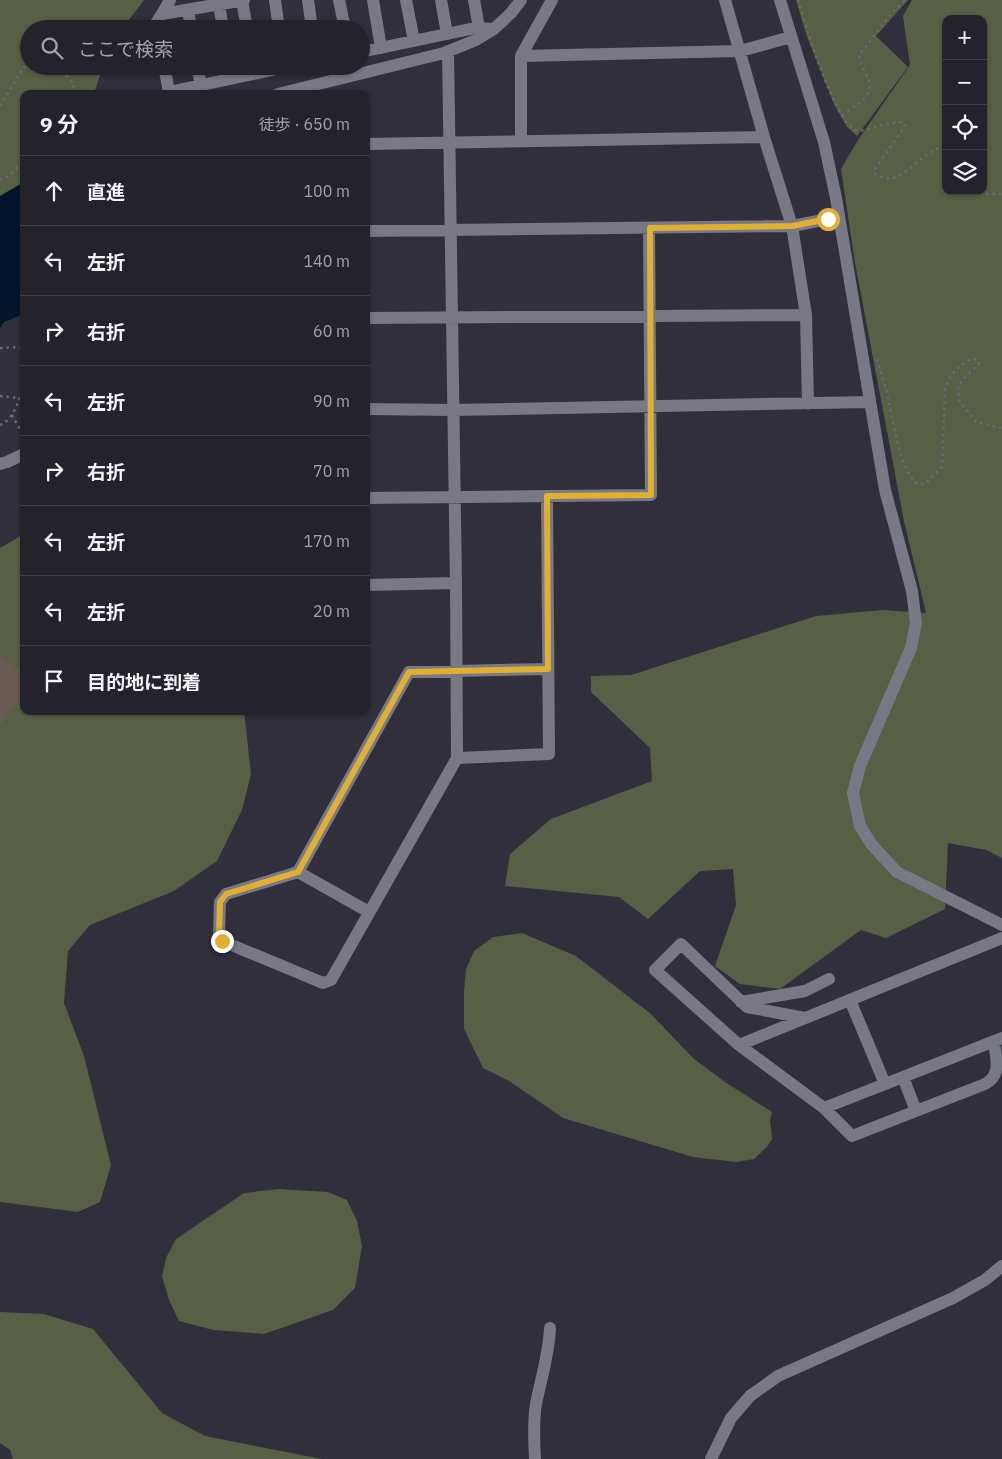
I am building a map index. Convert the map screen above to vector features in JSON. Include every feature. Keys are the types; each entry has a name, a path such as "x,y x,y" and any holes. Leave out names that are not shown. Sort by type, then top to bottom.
{"street":[{"path":"158,20 170,0"},
{"path":"162,14 243,0 245,20"},
{"path":"275,0 278,20"},
{"path":"308,0 311,20"},
{"path":"340,0 343,20"},
{"path":"373,0 381,48"},
{"path":"406,0 414,41"},
{"path":"441,0 447,34"},
{"path":"474,0 479,28"},
{"path":"370,71 448,51 476,40 494,29 512,14 520,0"},
{"path":"521,141 521,56 552,0"},
{"path":"725,0 764,137 792,226 806,315 808,404"},
{"path":"780,0 824,142 839,217 885,490 912,591 916,623 911,648 860,766 853,793 860,826 872,845 897,872 1002,925"},
{"path":"219,4 222,20"},
{"path":"188,10 190,20"},
{"path":"370,50 479,28 494,29"},
{"path":"521,56 740,52 791,38"},
{"path":"448,51 455,497 456,583 456,671 457,758 331,980 323,983 222,941 219,934 220,902 226,894 298,872 409,672 456,671 548,669"},
{"path":"166,75 169,90"},
{"path":"199,75 201,85"},
{"path":"178,90 201,85 225,75"},
{"path":"294,90 353,75"},
{"path":"370,144 764,137"},
{"path":"370,231 792,226 839,217"},
{"path":"370,498 651,495 650,228"},
{"path":"370,318 806,315"},
{"path":"370,409 453,410 870,402"},
{"path":"0,464 20,456"},
{"path":"457,758 549,754 547,496"},
{"path":"370,585 456,583"},
{"path":"298,872 370,912"},
{"path":"739,1045 1002,938"},
{"path":"805,1018 747,1007 681,944 655,970 739,1045 824,1108 852,1136 994,1080 998,1072 998,1039 824,1108"},
{"path":"741,1002 806,991 829,979"},
{"path":"850,1000 885,1084"},
{"path":"903,1077 916,1111"},
{"path":"711,1459 732,1418 750,1396 778,1376 953,1298 985,1280 1002,1266"},
{"path":"535,1459 534,1431 536,1406 549,1344 550,1328"}],"path":[{"path":"798,0 815,54 836,103 848,125 855,130 863,130 886,124 902,122 905,124 875,169 875,174 882,178 897,178 918,160 942,147"},
{"path":"842,115 868,94 871,89 858,55 905,0"},
{"path":"0,106 20,74"},
{"path":"66,75 74,84 72,90"},
{"path":"0,180 7,177 20,165"},
{"path":"987,194 1002,194"},
{"path":"0,348 20,347"},
{"path":"876,356 887,391 900,453 916,483 920,485 926,483 942,467 945,389 948,381 959,366 973,358 979,363 958,385 959,400 976,422 1002,428"},
{"path":"0,425 7,422 12,416 20,393"},
{"path":"0,396 18,398"},
{"path":"12,416 20,430"}],"green space":[{"path":"0,0 144,0 129,20 20,20 20,75 100,75 95,90 20,90 20,188 0,199"},
{"path":"796,0 908,0 876,36 908,67 857,136 847,127 834,104 806,34"},
{"path":"912,0 1002,0 1002,858 986,850 948,843 945,909 886,938 861,930 780,989 740,984 715,966 736,905 733,869 700,871 648,919 619,897 505,886 510,854 551,819 652,781 650,748 591,692 591,676 631,675 816,616 883,610 926,613 904,521 855,263 841,169 858,140 910,65 903,16"},
{"path":"20,536 20,715 244,715 251,774 242,810 217,861 174,891 90,925 68,951 64,1003 84,1056 111,1165 100,1202 78,1212 0,1202 0,548"},
{"path":"522,933 576,956 651,1014 693,1058 725,1082 772,1112 770,1120 772,1139 767,1147 754,1159 736,1162 693,1157 563,1118 509,1081 483,1068 464,1029 466,969 474,951 493,937"},
{"path":"279,1189 328,1192 347,1200 357,1221 362,1246 355,1288 333,1310 264,1334 213,1330 179,1321 169,1300 162,1276 166,1258 176,1239 244,1193"},
{"path":"0,1312 44,1314 93,1329 162,1413 205,1436 322,1459 13,1459 10,1450 0,1443"}],"water":[{"path":"20,184 20,316 4,322 0,328 0,196"}],"building":[{"path":"0,655 20,670 20,699 0,726"}],"route":[{"path":"222,941 219,934 220,902 226,894 298,872 409,672 548,669 547,496 651,495 650,228 792,226 828,219"}]}
